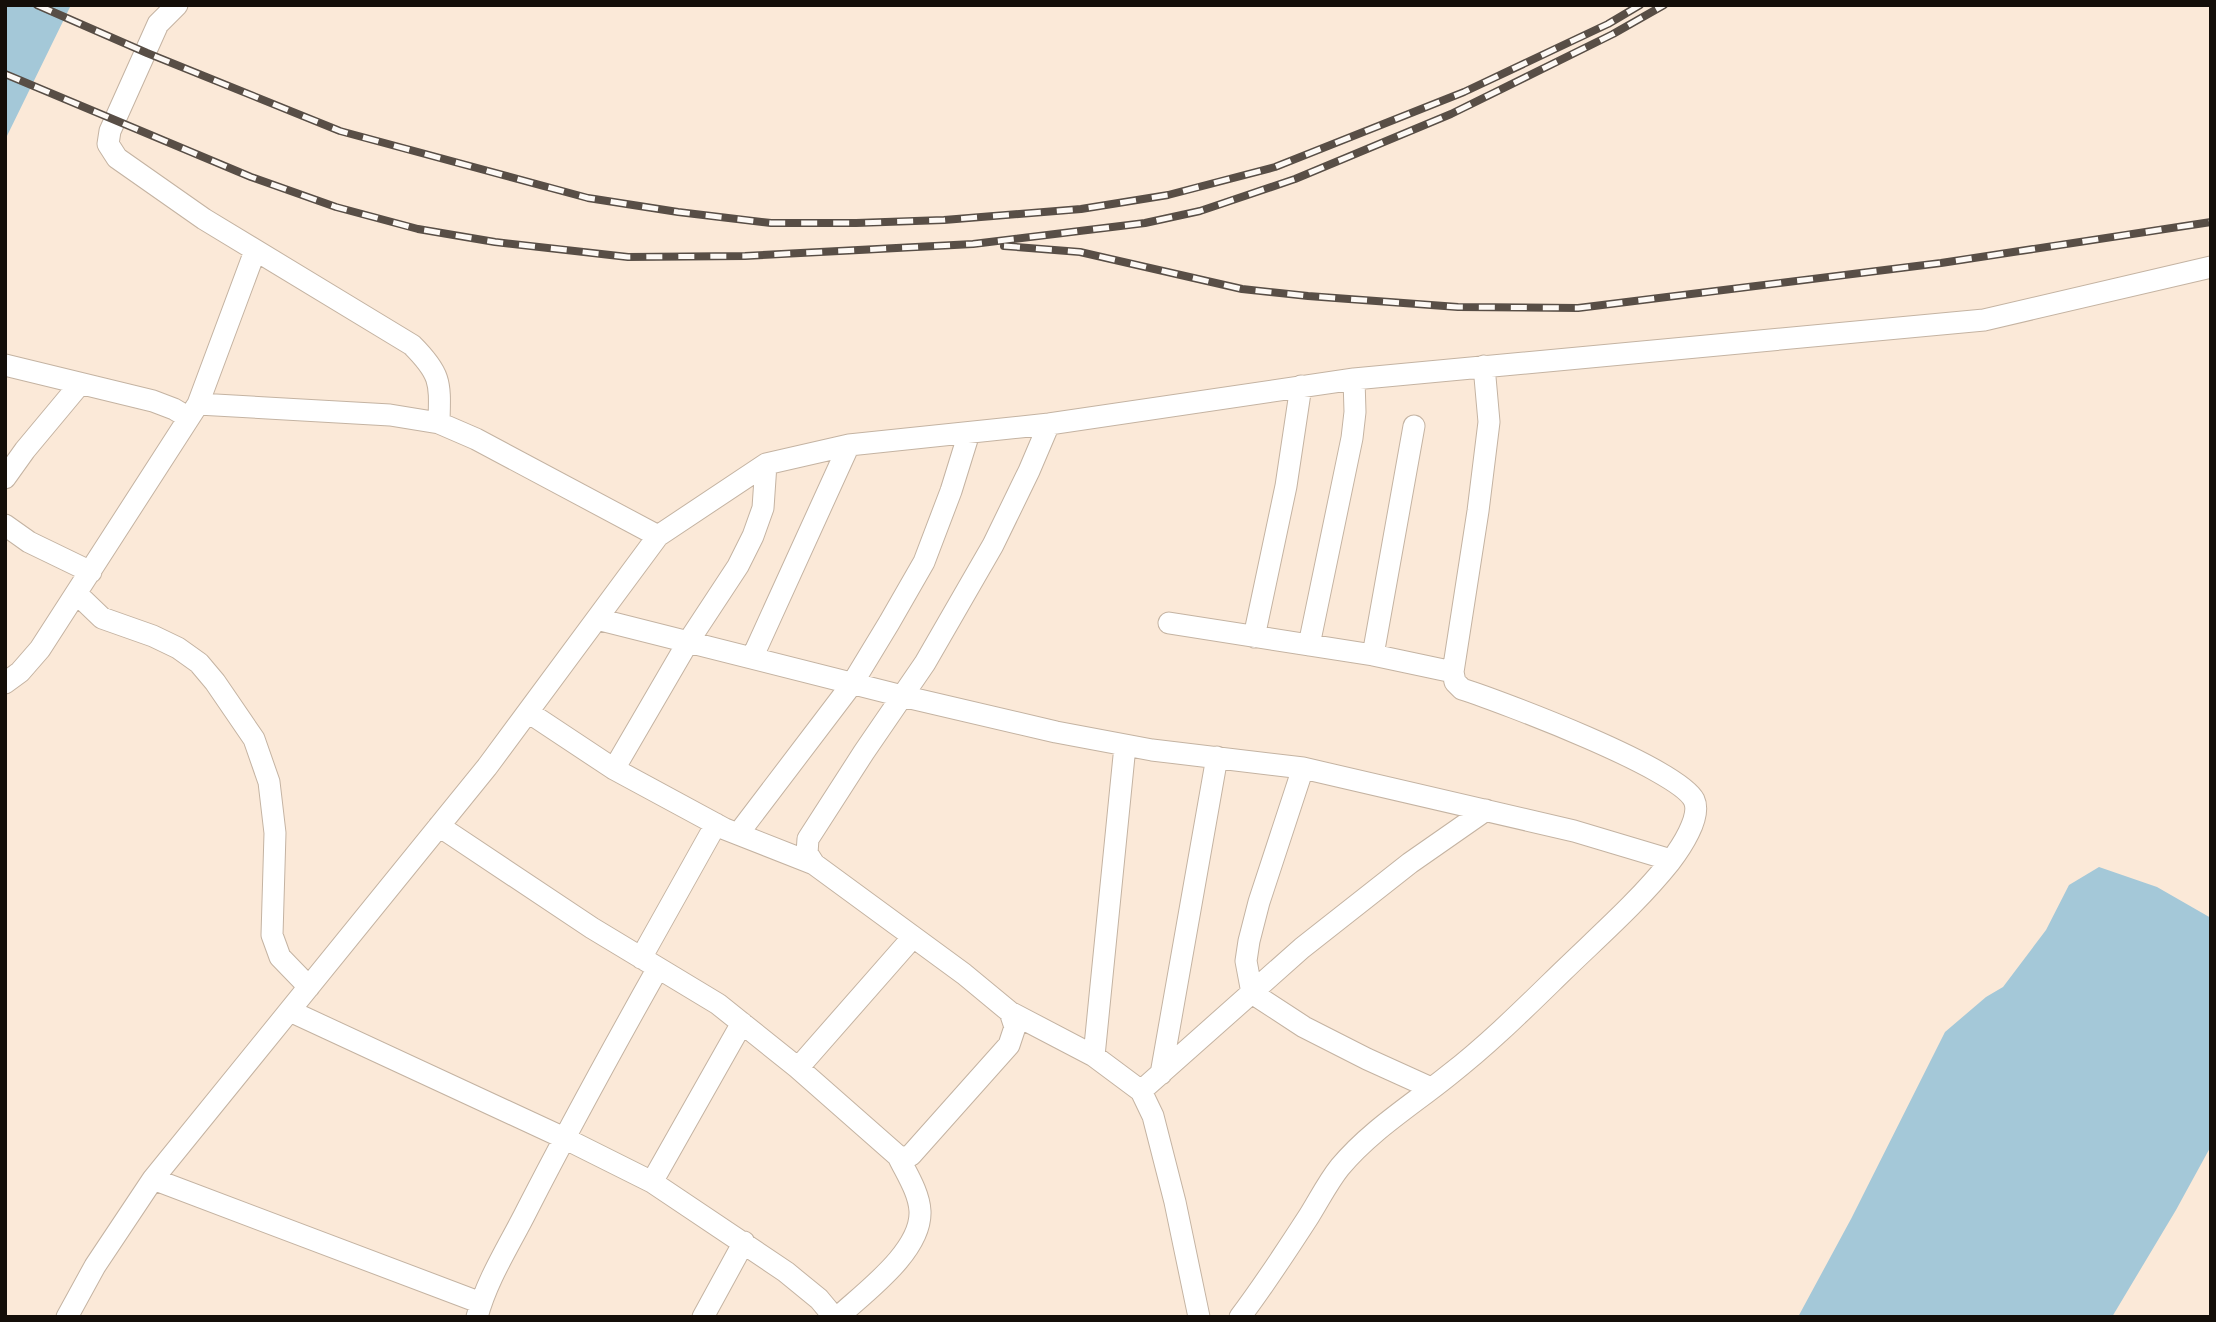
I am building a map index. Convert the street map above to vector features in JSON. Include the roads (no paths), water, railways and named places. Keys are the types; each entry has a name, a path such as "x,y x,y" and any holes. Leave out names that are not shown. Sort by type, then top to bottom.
{"street":[{"path":"177,5 158,24 110,131 108,144 117,158 204,219 412,345 431,364 440,383 439,423"},
{"path":"5,683 20,672 40,649 194,411 255,251"},
{"path":"67,1317 95,1266 153,1179 439,826 528,712 658,536 766,464 849,445 1048,424 1354,379 1984,320 2211,267"},
{"path":"5,365 153,401 174,409 390,415 439,423 476,439 658,536"},
{"path":"1240,1317 1340,1168 1379,1128 1450,1075 1637,901 1671,860 1690,830 1696,812 1695,801 1685,790 1627,756 1538,716 1462,689 1455,682 1453,672 1488,433 1488,393 1484,366"},
{"path":"1310,645 1352,438 1355,412 1354,379"},
{"path":"5,478 80,384"},
{"path":"1254,637 1286,486 1301,386"},
{"path":"814,864 807,853 808,839 925,663 993,545 1029,471 1048,424"},
{"path":"1373,655 1414,426"},
{"path":"738,834 852,684 924,562 951,491 969,433"},
{"path":"752,658 849,445"},
{"path":"614,769 688,642 738,566 753,536 763,508 766,464"},
{"path":"5,525 29,542 91,572"},
{"path":"77,594 102,618 153,636 178,648 199,663 254,739 270,782 275,833 272,935 281,957 309,987"},
{"path":"597,619 852,684 1056,732 1125,746 1303,768 1574,831 1671,860"},
{"path":"1169,623 1373,655 1453,672"},
{"path":"528,712 614,769 716,824 814,864 964,974 1010,1012 1094,1056 1141,1091 1153,1116 1175,1202 1199,1317"},
{"path":"1094,1056 1125,746"},
{"path":"1161,1074 1217,757"},
{"path":"1303,768 1259,902 1249,942 1246,961 1251,993 1304,1027 1431,1088"},
{"path":"1141,1091 1302,948 1410,863 1486,810"},
{"path":"153,1179 479,1310 716,824"},
{"path":"290,1011 564,1138 652,1182 795,1279 836,1317 884,1275 907,1248 919,1227 920,1209 915,1191 898,1156 798,1068 718,1004 592,928 439,826"},
{"path":"798,1068 913,937"},
{"path":"898,1156 911,1155 1009,1045 1015,1027 1010,1012"},
{"path":"652,1182 742,1023"},
{"path":"703,1317 744,1242"}],"water":[{"path":"5,5 71,5 5,140"},
{"path":"2099,867 2157,887 2211,918 2211,1146 2112,1317 1798,1317 1851,1219 1945,1032 1986,997 2003,987 2046,930 2069,885"}],"railway":[{"path":"37,5 340,131 588,198 771,223 944,220 1081,209 1168,195 1275,167 1464,92 1608,24 1640,5"},
{"path":"5,74 251,177 336,207 418,229 495,242 628,257 745,256 973,244 1145,223 1200,211 1295,179 1451,114 1613,34 1664,5"},
{"path":"1004,246 1080,252 1242,289 1458,307 1578,308 1941,263 2211,222"}]}
